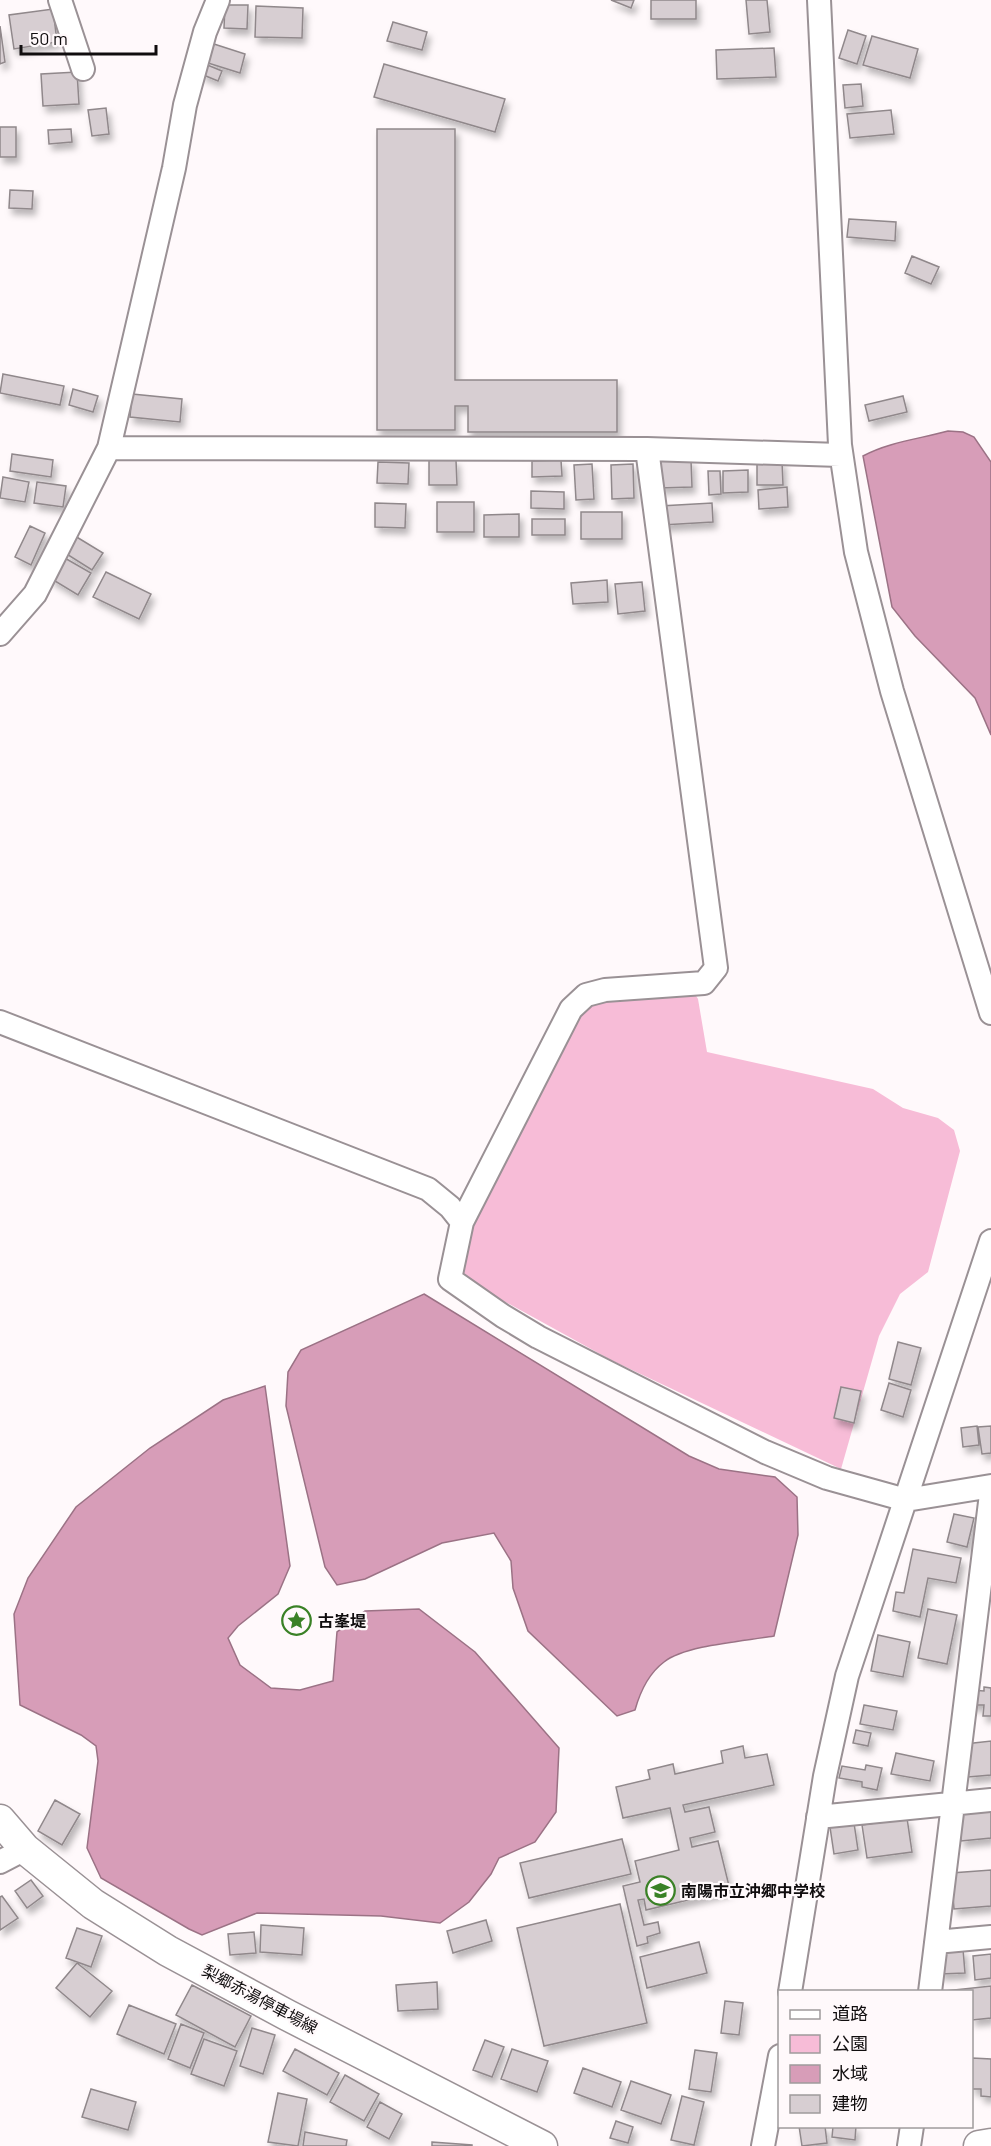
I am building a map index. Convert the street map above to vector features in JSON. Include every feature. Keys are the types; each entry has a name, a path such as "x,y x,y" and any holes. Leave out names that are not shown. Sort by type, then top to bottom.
{"main road":[{"name":"梨郷赤湯停車場線","path":"0,1820 12,1856 168,1951 542,2146"},
{"path":"979,2146 991,2144"}],"street":[{"path":"60,0 83,69"},
{"path":"0,634 35,594 110,448 174,168 185,105 205,32 218,0"},
{"path":"819,0 840,455 856,552 873,624 991,1013"},
{"path":"110,448 647,449 840,455"},
{"path":"647,449 716,968 705,983 605,990 586,995 571,1009 462,1222 450,1279 538,1337 765,1452 827,1478 906,1500 991,1486"},
{"path":"0,1022 428,1189 450,1207 462,1222"},
{"path":"790,1990 825,1776 847,1676 991,1243"},
{"path":"930,1990 991,1494"},
{"path":"818,1817 991,1800"},
{"path":"936,1942 991,1937"},
{"path":"763,2146 778,2067"},
{"path":"909,2146 912,2128"}],"green space":[{"path":"693,991 698,999 707,1052 873,1089 903,1108 938,1118 954,1130 960,1151 928,1272 900,1294 879,1336 841,1469 611,1360 462,1278 474,1217 519,1138 579,1012 588,1003"}],"water":[{"path":"948,431 963,432 974,437 991,462 991,735 975,698 915,636 892,607 863,456 894,444"},
{"path":"424,1294 689,1456 719,1469 775,1477 797,1497 798,1535 774,1636 686,1651 674,1656 658,1667 649,1678 635,1710 617,1716 528,1631 513,1588 511,1561 494,1533 442,1543 365,1579 337,1585 325,1567 286,1406 288,1372 301,1350"},
{"path":"265,1386 290,1566 278,1594 238,1626 228,1638 240,1665 271,1688 300,1690 333,1681 337,1632 365,1611 419,1609 475,1652 559,1748 556,1812 535,1842 499,1858 491,1874 469,1902 440,1923 381,1916 257,1913 202,1935 189,1929 101,1878 87,1848 98,1761 96,1746 81,1735 20,1705 14,1614 28,1578 76,1507 150,1448 223,1400"}],"building":[{"path":"611,0 634,0 631,8"},
{"path":"651,0 696,0 696,19 651,19"},
{"path":"746,0 767,0 770,32 749,34"},
{"path":"225,5 248,5 247,29 224,28"},
{"path":"256,6 303,8 302,38 255,37"},
{"path":"53,9 57,42 14,49 9,15"},
{"path":"393,22 427,32 422,50 387,41"},
{"path":"0,26 5,62 0,64"},
{"path":"848,30 866,36 857,64 839,58"},
{"path":"872,36 918,49 910,78 863,65"},
{"path":"214,44 245,54 240,73 208,63"},
{"path":"774,48 776,77 717,79 716,50"},
{"path":"205,64 222,71 218,81 201,74"},
{"path":"384,64 505,99 495,132 374,97"},
{"path":"77,72 79,104 43,106 41,74"},
{"path":"861,84 863,106 845,108 843,85"},
{"path":"106,108 109,134 92,136 88,110"},
{"path":"891,110 894,134 850,138 847,114"},
{"path":"0,127 16,127 16,157 0,157"},
{"path":"71,129 72,142 49,144 48,130"},
{"path":"377,129 455,129 455,380 617,380 617,432 468,432 468,406 455,406 455,430 377,430"},
{"path":"10,190 33,191 32,209 9,208"},
{"path":"849,219 896,222 895,241 847,237"},
{"path":"912,256 939,267 931,284 905,273"},
{"path":"3,374 64,386 60,405 0,393"},
{"path":"73,389 98,396 93,412 69,405"},
{"path":"132,394 182,399 180,422 130,417"},
{"path":"903,396 907,412 869,421 865,405"},
{"path":"12,454 53,460 51,477 10,471"},
{"path":"429,460 456,460 457,485 429,485"},
{"path":"561,460 562,476 532,477 532,461"},
{"path":"691,460 692,487 659,488 658,461"},
{"path":"782,461 783,485 757,485 757,462"},
{"path":"378,462 409,463 408,484 377,483"},
{"path":"592,464 594,499 576,500 574,465"},
{"path":"633,464 634,498 612,499 611,465"},
{"path":"748,470 748,492 723,493 723,471"},
{"path":"708,471 720,471 721,494 709,495"},
{"path":"3,477 29,482 25,502 0,498"},
{"path":"37,482 66,486 63,507 34,503"},
{"path":"787,487 788,507 759,509 758,490"},
{"path":"531,491 564,492 564,509 531,508"},
{"path":"437,502 474,502 474,532 437,532"},
{"path":"375,503 406,504 405,528 375,527"},
{"path":"712,503 713,522 662,525 660,506"},
{"path":"581,512 622,512 622,539 581,539"},
{"path":"519,514 519,537 484,537 484,515"},
{"path":"532,519 565,519 565,535 532,535"},
{"path":"30,526 45,533 31,565 15,557"},
{"path":"75,536 103,553 92,570 65,553"},
{"path":"63,557 91,573 78,595 50,578"},
{"path":"106,572 151,594 139,619 93,597"},
{"path":"607,580 608,602 573,604 571,583"},
{"path":"642,582 645,611 618,614 615,584"},
{"path":"898,1342 921,1348 911,1385 889,1379"},
{"path":"889,1383 911,1390 903,1417 881,1410"},
{"path":"841,1387 861,1391 854,1423 834,1418"},
{"path":"977,1426 979,1445 963,1447 961,1428"},
{"path":"991,1426 991,1453 982,1454 978,1427"},
{"path":"954,1514 974,1518 967,1547 947,1542"},
{"path":"913,1549 961,1558 956,1583 928,1578 920,1617 893,1611 896,1592 904,1593"},
{"path":"928,1609 957,1615 947,1664 918,1658"},
{"path":"878,1635 910,1642 903,1677 871,1671"},
{"path":"984,1687 991,1688 991,1716 983,1716 984,1705 970,1705 971,1690 984,1691"},
{"path":"864,1705 897,1711 893,1730 860,1724"},
{"path":"856,1730 871,1733 868,1746 853,1743"},
{"path":"991,1741 991,1775 968,1777 965,1744"},
{"path":"743,1746 745,1758 767,1754 774,1785 683,1805 685,1812 709,1807 715,1832 690,1838 692,1847 718,1841 730,1890 646,1910 644,1899 638,1900 644,1925 658,1922 660,1933 647,1937 648,1943 637,1946 623,1886 640,1882 635,1861 679,1850 670,1808 623,1818 616,1787 650,1779 648,1770 673,1764 675,1774 723,1763 721,1751"},
{"path":"896,1753 934,1761 930,1781 891,1774"},
{"path":"866,1765 882,1768 877,1790 862,1787 862,1782 839,1778 842,1766 865,1770"},
{"path":"55,1800 80,1814 62,1845 38,1831"},
{"path":"991,1808 991,1838 961,1841 958,1811"},
{"path":"907,1818 912,1852 867,1858 862,1825"},
{"path":"854,1823 858,1850 834,1854 830,1827"},
{"path":"622,1839 631,1874 529,1898 520,1863"},
{"path":"991,1870 991,1906 954,1909 951,1873"},
{"path":"31,1880 43,1896 27,1908 15,1891"},
{"path":"2,1896 18,1918 0,1930 0,1897"},
{"path":"620,1904 647,2023 544,2046 517,1928"},
{"path":"486,1920 492,1941 453,1953 447,1931"},
{"path":"261,1925 304,1928 302,1955 260,1952"},
{"path":"77,1928 102,1936 91,1967 66,1958"},
{"path":"254,1932 256,1953 230,1955 228,1934"},
{"path":"699,1942 707,1973 647,1988 640,1957"},
{"path":"963,1949 965,1973 940,1974 938,1951"},
{"path":"991,1954 991,1978 975,1980 973,1956"},
{"path":"77,1963 112,1991 90,2017 56,1988"},
{"path":"437,1982 438,2009 398,2011 396,1985"},
{"path":"192,1985 251,2016 235,2047 176,2015"},
{"path":"991,1986 991,2018 973,2020 973,1990 954,1990"},
{"path":"725,2001 743,2003 739,2035 721,2033"},
{"path":"129,2005 176,2024 164,2054 117,2034"},
{"path":"181,2024 204,2033 190,2068 168,2059"},
{"path":"252,2028 275,2035 263,2074 240,2066"},
{"path":"204,2039 237,2051 224,2086 191,2074"},
{"path":"485,2040 504,2047 492,2077 473,2070"},
{"path":"295,2049 339,2073 327,2095 283,2071"},
{"path":"512,2049 548,2061 537,2092 501,2079"},
{"path":"695,2050 717,2053 711,2092 689,2089"},
{"path":"973,2058 991,2059 991,2097 981,2096 981,2089 973,2089"},
{"path":"583,2068 621,2082 612,2107 574,2093"},
{"path":"345,2075 379,2094 364,2121 330,2102"},
{"path":"631,2081 671,2095 661,2124 621,2110"},
{"path":"91,2089 136,2102 128,2130 82,2117"},
{"path":"278,2093 307,2099 298,2146 268,2142"},
{"path":"682,2096 704,2102 694,2145 671,2140"},
{"path":"380,2102 402,2114 389,2139 367,2127"},
{"path":"616,2121 633,2127 628,2143 610,2138"},
{"path":"799,2128 825,2128 827,2143 802,2146"},
{"path":"833,2128 856,2128 855,2140 832,2137"},
{"path":"305,2132 347,2140 346,2146 303,2146"},
{"path":"432,2142 472,2145 472,2146 432,2146"}],"place":[{"name":"古峯堤","path":"297,1621"},
{"name":"南陽市立沖郷中学校","path":"660,1891"}]}
